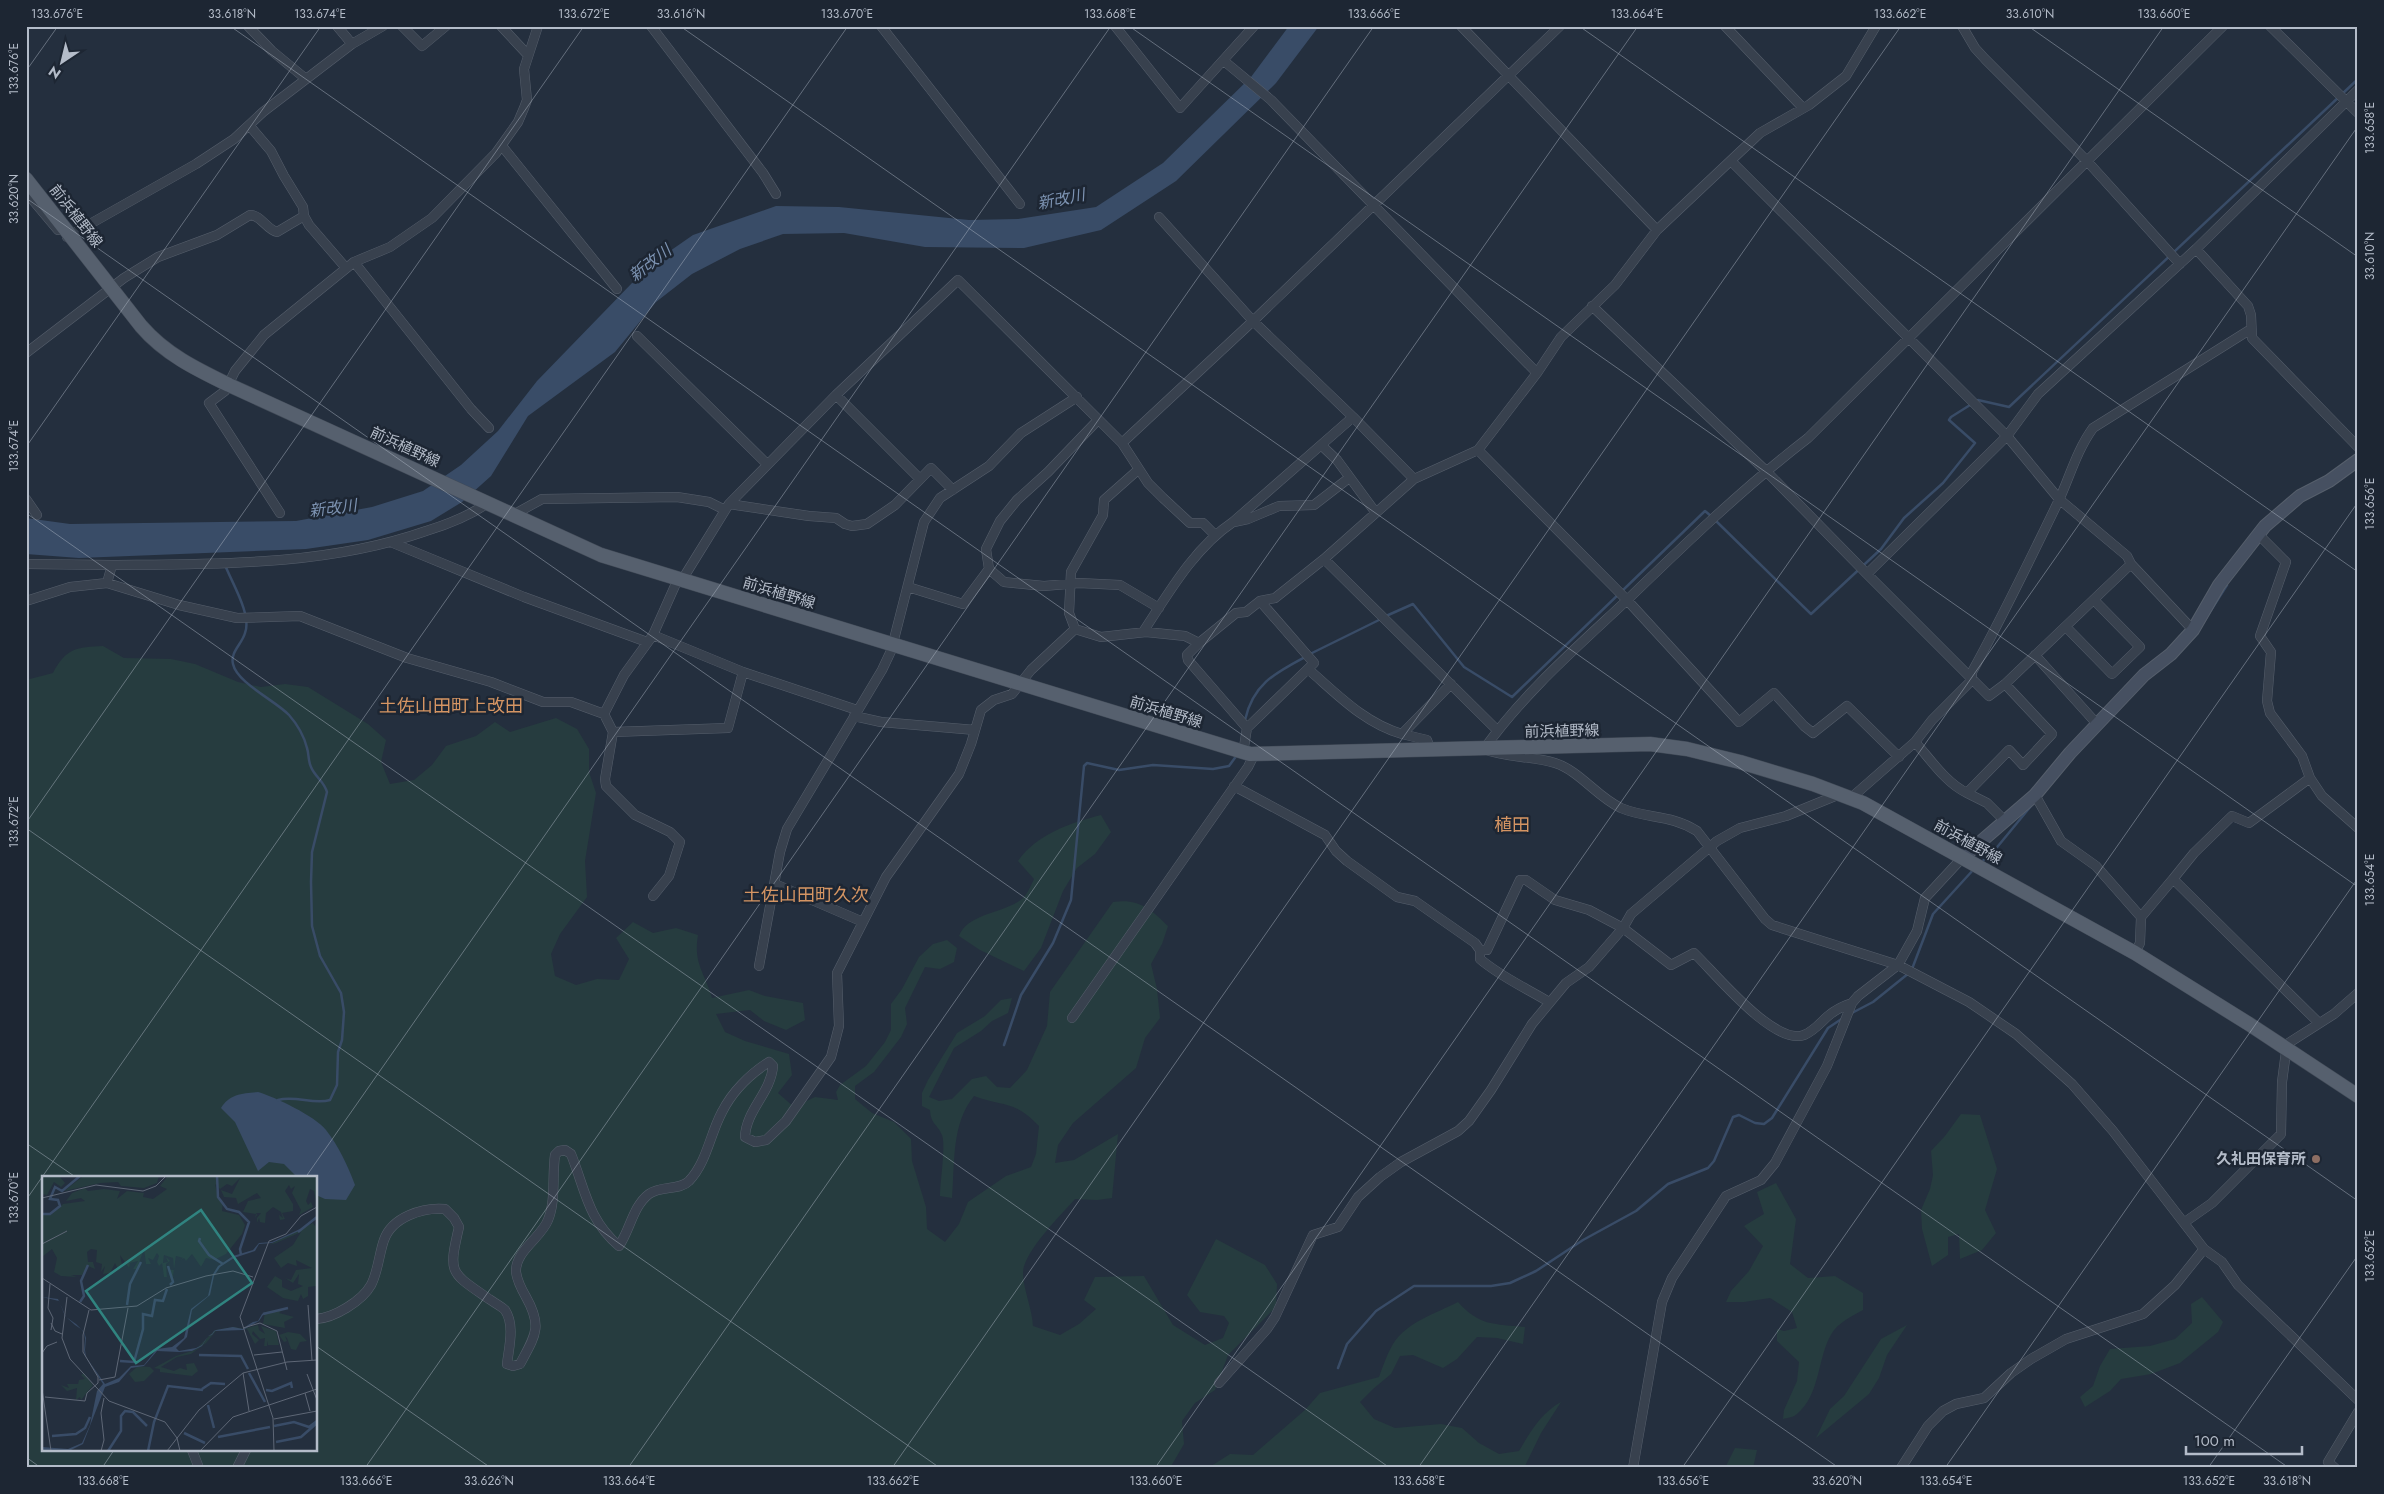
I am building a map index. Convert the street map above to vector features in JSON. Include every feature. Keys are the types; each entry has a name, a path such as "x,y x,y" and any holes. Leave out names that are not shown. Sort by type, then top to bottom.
{"main road":[{"name":"前浜植野線","path":"26,179 154,342 174,356 229,385 601,555 1248,754 1650,744 1687,749 1740,762 1846,796 1963,857 2135,953 2358,1096"}],"street":[{"path":"248,26 272,51 306,79"},
{"path":"337,26 352,44"},
{"path":"26,192 64,238 196,164 234,139 306,79 352,44 383,26"},
{"path":"402,26 422,46 446,26"},
{"path":"501,26 528,54"},
{"path":"280,513 209,403 229,385 235,371 258,341 354,262 390,247 432,218 502,146 518,122 524,108 526,100 524,69 538,26"},
{"path":"651,26 763,172 776,194"},
{"path":"881,26 1020,204"},
{"path":"1115,26 1180,108 1254,26"},
{"path":"1461,26 1656,230"},
{"path":"1122,444 1560,26"},
{"path":"1725,26 1803,108"},
{"path":"1072,1018 1234,786 1248,754 1247,728 1188,660 1187,655 1198,643 1236,613 1246,612 1260,601 1275,598 1324,559 1414,479 1478,450 1537,373 1561,337 1615,285 1656,230 1760,132 1825,94 1846,76 1876,26"},
{"path":"1962,26 1975,48 1985,59 2087,161 2180,264"},
{"path":"2223,26 1808,438 1765,470 1554,668 1497,730 1484,749 1500,755 1556,764 1590,784 1621,808 1685,823 1697,831 1764,919 1772,925 1898,965 1969,1002 2023,1040 2078,1091 2113,1131 2204,1249 2222,1262 2238,1285 2358,1400"},
{"path":"2270,26 2358,113"},
{"path":"1224,61 1272,100 1537,373"},
{"path":"1867,574 2007,436 2038,394 2196,249 2358,90"},
{"path":"249,125 271,151 303,207 304,216 309,226 346,268"},
{"path":"502,146 617,290"},
{"path":"1731,161 1909,336 2007,436 2059,499 2127,556 2131,564 2194,630"},
{"path":"26,353 111,288 158,257 217,234 250,215 254,215 271,230 277,232 304,216"},
{"path":"1159,217 1253,321 1353,417 1414,479"},
{"path":"2196,249 2248,306 2251,315 2252,338 2358,447"},
{"path":"354,262 488,428"},
{"path":"604,714 624,676 650,639 680,579 727,507 767,464 836,396 958,280 1122,444 1158,493 1190,523 1202,523 1214,534"},
{"path":"1592,306 1765,470 1989,696 2005,684 2131,564"},
{"path":"1219,1383 1267,1329 1313,1235 1338,1227 1358,1197 1380,1177 1401,1162 1458,1131 1469,1121 1491,1090 1532,1024 1549,1002 1566,983 1589,968 1623,928 1631,914 1710,847 1740,828 1786,816 1846,796 1916,742 1932,720 1972,680 1972,672 2001,619 2059,499 2084,440 2093,428 2192,364 2251,329"},
{"path":"637,336 767,464"},
{"path":"836,396 920,479"},
{"path":"759,966 787,829 882,670 893,646 924,522 940,498 989,466 1021,433 1077,397"},
{"path":"1142,632 1214,534 1233,522 1353,417"},
{"path":"908,587 963,604 988,570 986,549 1000,521 1017,500 1048,472 1098,420"},
{"path":"1321,445 1337,460 1376,513"},
{"path":"1478,450 1627,600 1739,722 1774,693 1804,726 1814,732 1847,706 1899,757"},
{"path":"1633,1468 1662,1302 1672,1278 1726,1196 1761,1180 1775,1163 1827,1066 1852,1003 1858,996 1898,965 1917,931 1925,898 1963,857 2035,795 2097,724 2144,675 2171,654 2194,630 2216,590 2258,534 2300,496 2329,481 2358,460"},
{"path":"513,515 542,499 677,498 708,502 727,507 836,518 852,526 867,524 895,505 931,468 953,490"},
{"path":"1075,629 1069,613 1070,572 1103,515 1104,500 1139,469"},
{"path":"1233,522 1248,519 1279,506 1314,505 1349,478"},
{"path":"26,500 37,516"},
{"path":"26,564 112,565 268,561 336,554 393,543 470,515 484,501"},
{"path":"2258,534 2286,562 2260,636 2271,652 2267,701 2270,713 2302,756 2310,778 2322,796 2358,828"},
{"path":"393,543 524,597 650,639 881,722 975,730"},
{"path":"1324,559 1497,730"},
{"path":"107,583 112,565"},
{"path":"988,570 1004,582 1044,586 1070,583 1120,585 1159,608"},
{"path":"26,600 70,587 107,583 179,605 237,618 300,616 407,658 490,682 543,702 571,702 604,714 613,732 605,780 606,786 635,815 670,832 680,842 669,876 654,896"},
{"path":"2066,627 2112,674 2119,668 2140,647 2094,600"},
{"path":"1247,728 1314,663 1260,601"},
{"path":"1075,629 1101,637 1142,632 1185,636 1198,643"},
{"path":"318,1319 333,1314 361,1298 371,1285 384,1238 394,1226 415,1212 437,1208 446,1209 459,1227 452,1259 453,1268 460,1279 504,1309 511,1331 508,1364 513,1366 520,1364 537,1330 537,1321 534,1310 521,1288 516,1272 518,1261 543,1231 549,1220 552,1204 554,1156 559,1150 566,1150 571,1154 593,1216 601,1229 618,1246 626,1235 635,1213 648,1194 658,1188 682,1186 688,1182 700,1166 722,1111 742,1084 769,1062 773,1066 772,1078 751,1115 745,1137 755,1142 766,1140 786,1122 831,1057 839,1026 837,973 886,877 959,774 981,710 994,700 1012,694 1030,670 1075,629"},
{"path":"2036,655 2097,724"},
{"path":"1308,669 1360,714 1388,730 1427,740 1431,750"},
{"path":"613,732 728,728 743,672"},
{"path":"1402,734 1451,684"},
{"path":"1967,793 2009,750 2023,764 2052,734 2005,684"},
{"path":"1916,742 1942,773 1959,789 1987,803 2004,820"},
{"path":"2140,916 2194,854 2232,816 2248,824 2310,778"},
{"path":"1234,786 1325,835 1336,851 1347,861 1397,897 1414,901 1475,943 1480,950 1480,959 1498,975 1518,983 1549,1002"},
{"path":"2035,795 2062,841 2096,866 2140,916 2140,942 2135,953"},
{"path":"2173,879 2319,1024"},
{"path":"1480,950 1487,950 1520,880 1526,880 1555,900 1589,910 1623,928 1672,964 1694,953 1760,1018 1780,1033 1794,1036 1804,1034 1840,1007 1852,1003"},
{"path":"775,884 863,922"},
{"path":"2185,1222 2212,1203 2281,1134 2282,1082 2288,1044 2334,1014 2358,992"},
{"path":"1901,1468 1928,1426 1943,1410 1956,1404 1984,1398 2024,1364 2066,1339 2143,1314 2175,1285 2204,1249"},
{"path":"2334,1468 2328,1462 2358,1412"},
{"path":"193,1452 199,1468"},
{"path":"237,1468 245,1452"}],"green space":[{"path":"103,646 124,658 171,659 195,664 238,682 261,687 285,684 308,687 368,724 386,740 381,762 390,784 414,780 432,765 446,746 476,736 495,722 510,732 556,718 577,729 589,749 589,772 596,793 585,861 587,897 560,934 551,954 555,976 576,985 597,979 619,980 629,959 616,938 633,922 653,933 676,928 698,935 698,961 712,998 749,990 765,996 803,1003 805,1020 786,1030 764,1021 750,1010 716,1014 725,1032 745,1041 789,1054 792,1075 778,1093 794,1107 815,1097 838,1100 836,1092 840,1085 866,1066 885,1042 891,1030 891,1004 902,989 919,957 933,944 947,940 957,948 954,962 940,969 925,967 905,1008 907,1024 901,1037 874,1072 855,1086 855,1099 872,1113 894,1122 911,1139 912,1161 926,1207 927,1229 945,1242 959,1224 968,1202 1006,1176 1031,1167 1036,1154 1039,1126 1023,1112 1015,1108 974,1096 961,1119 958,1132 954,1158 952,1198 940,1196 943,1140 940,1131 932,1119 930,1110 922,1106 922,1093 928,1080 957,1033 985,1016 1001,1000 1012,998 1008,1013 992,1021 981,1031 954,1048 929,1097 939,1101 952,1099 972,1079 986,1076 997,1087 1010,1088 1027,1070 1047,1026 1050,992 1113,902 1130,902 1144,906 1168,926 1162,944 1151,964 1157,989 1160,1018 1145,1038 1136,1068 1073,1123 1058,1145 1055,1163 1074,1160 1118,1134 1112,1198 1097,1200 1075,1199 1044,1234 1024,1265 1024,1281 1033,1326 1060,1335 1079,1324 1096,1309 1084,1300 1095,1277 1144,1276 1173,1325 1205,1345 1223,1338 1229,1323 1224,1316 1200,1312 1187,1295 1216,1239 1265,1265 1277,1284 1276,1307 1228,1355 1215,1390 1195,1403 1182,1421 1184,1444 1170,1468 26,1468 26,680 53,673 63,658 79,648"},
{"path":"1101,815 1111,832 1095,854 1077,868 1063,891 1041,948 1024,971 980,950 959,936 964,928 978,918 1014,904 1024,897 1034,879 1018,861 1035,844 1044,837 1066,826"},
{"path":"1961,1114 1980,1115 1997,1169 1985,1210 1996,1233 1982,1250 1960,1259 1959,1234 1948,1237 1948,1255 1932,1266 1922,1229 1921,1210 1930,1189 1933,1175 1931,1151"},
{"path":"1776,1183 1796,1219 1790,1264 1808,1278 1835,1276 1863,1293 1863,1310 1850,1317 1832,1333 1827,1343 1815,1386 1805,1406 1796,1415 1783,1419 1784,1410 1797,1381 1799,1362 1777,1341 1777,1329 1784,1331 1797,1328 1792,1312 1770,1298 1744,1302 1726,1302 1731,1291 1749,1271 1763,1246 1744,1226 1764,1214 1757,1192"},
{"path":"2202,1297 2223,1322 2218,1332 2180,1363 2151,1374 2121,1379 2110,1391 2085,1407 2080,1397 2093,1386 2100,1366 2110,1349 2150,1346 2175,1339 2192,1323 2191,1304"},
{"path":"1458,1302 1473,1316 1481,1320 1496,1324 1525,1327 1523,1344 1497,1338 1477,1337 1457,1359 1443,1368 1413,1355 1400,1356 1391,1374 1360,1402 1374,1419 1395,1428 1441,1424 1462,1428 1479,1443 1499,1454 1519,1451 1542,1417 1561,1402 1541,1433 1524,1468 1208,1468 1230,1454 1253,1455 1305,1410 1320,1393 1379,1377 1393,1344 1406,1329 1422,1319"},
{"path":"1907,1325 1887,1355 1879,1378 1869,1394 1816,1438 1830,1409 1844,1396 1881,1339"},
{"path":"1735,1448 1757,1450 1753,1468 1725,1468"}],"water":[{"path":"1289,26 1319,26 1276,83 1176,181 1101,230 1024,248 925,247 844,233 783,234 740,249 692,274 656,302 615,352 528,416 491,476 462,502 431,521 368,540 306,549 79,558 26,554 26,518 70,524 296,521 372,507 423,491 461,465 498,431 537,381 633,282 657,260 693,235 776,206 839,207 969,220 1018,219 1096,207 1163,163 1251,77"},
{"path":"258,1092 274,1098 304,1113 326,1130 335,1142 355,1185 346,1200 325,1199 318,1196 318,1176 296,1176 284,1164 269,1162 258,1171 235,1122 221,1108 232,1097"}],"waterway":[{"path":"1715,520 1811,614 1881,549 1904,518 1943,483 1975,443 1949,420 1951,417 1978,400 2009,407 2358,79"},
{"path":"1386,616 1413,604 1464,667 1512,697 1705,511 1711,516"},
{"path":"225,565 244,608 246,617 245,633 233,656 233,664 236,671 249,685 289,715 304,739 311,767 327,792 312,852 312,926 320,956 341,993 344,1012 342,1040 338,1052 337,1085 330,1100 278,1100"},
{"path":"2194,637 2227,585"},
{"path":"1310,654 1381,619"},
{"path":"1245,720 1254,697 1260,688 1275,674 1305,657"},
{"path":"1004,1045 1021,995 1053,943 1071,900 1084,766 1087,763 1119,770 1153,765 1213,769 1229,766 1237,755"},
{"path":"1981,862 1989,857 2031,806"},
{"path":"1912,969 1933,914 1974,869"},
{"path":"1850,1014 1873,1002 1909,973"},
{"path":"1338,1368 1347,1344 1376,1311 1414,1286 1491,1286 1510,1283 1536,1271 1583,1240 1636,1211 1668,1184 1708,1168 1714,1161 1733,1117 1739,1115 1755,1123 1764,1124 1772,1118 1828,1028 1843,1018"}],"place":[{"name":"久礼田保育所","path":"2316,1159"}],"district":[{"name":"土佐山田町上改田","path":"451,706"},
{"name":"植田","path":"1512,825"},
{"name":"土佐山田町久次","path":"806,895"}],"water label":[{"name":"新改川","path":"1061,199"},
{"name":"新改川","path":"650,263"},
{"name":"新改川","path":"333,508"}]}
